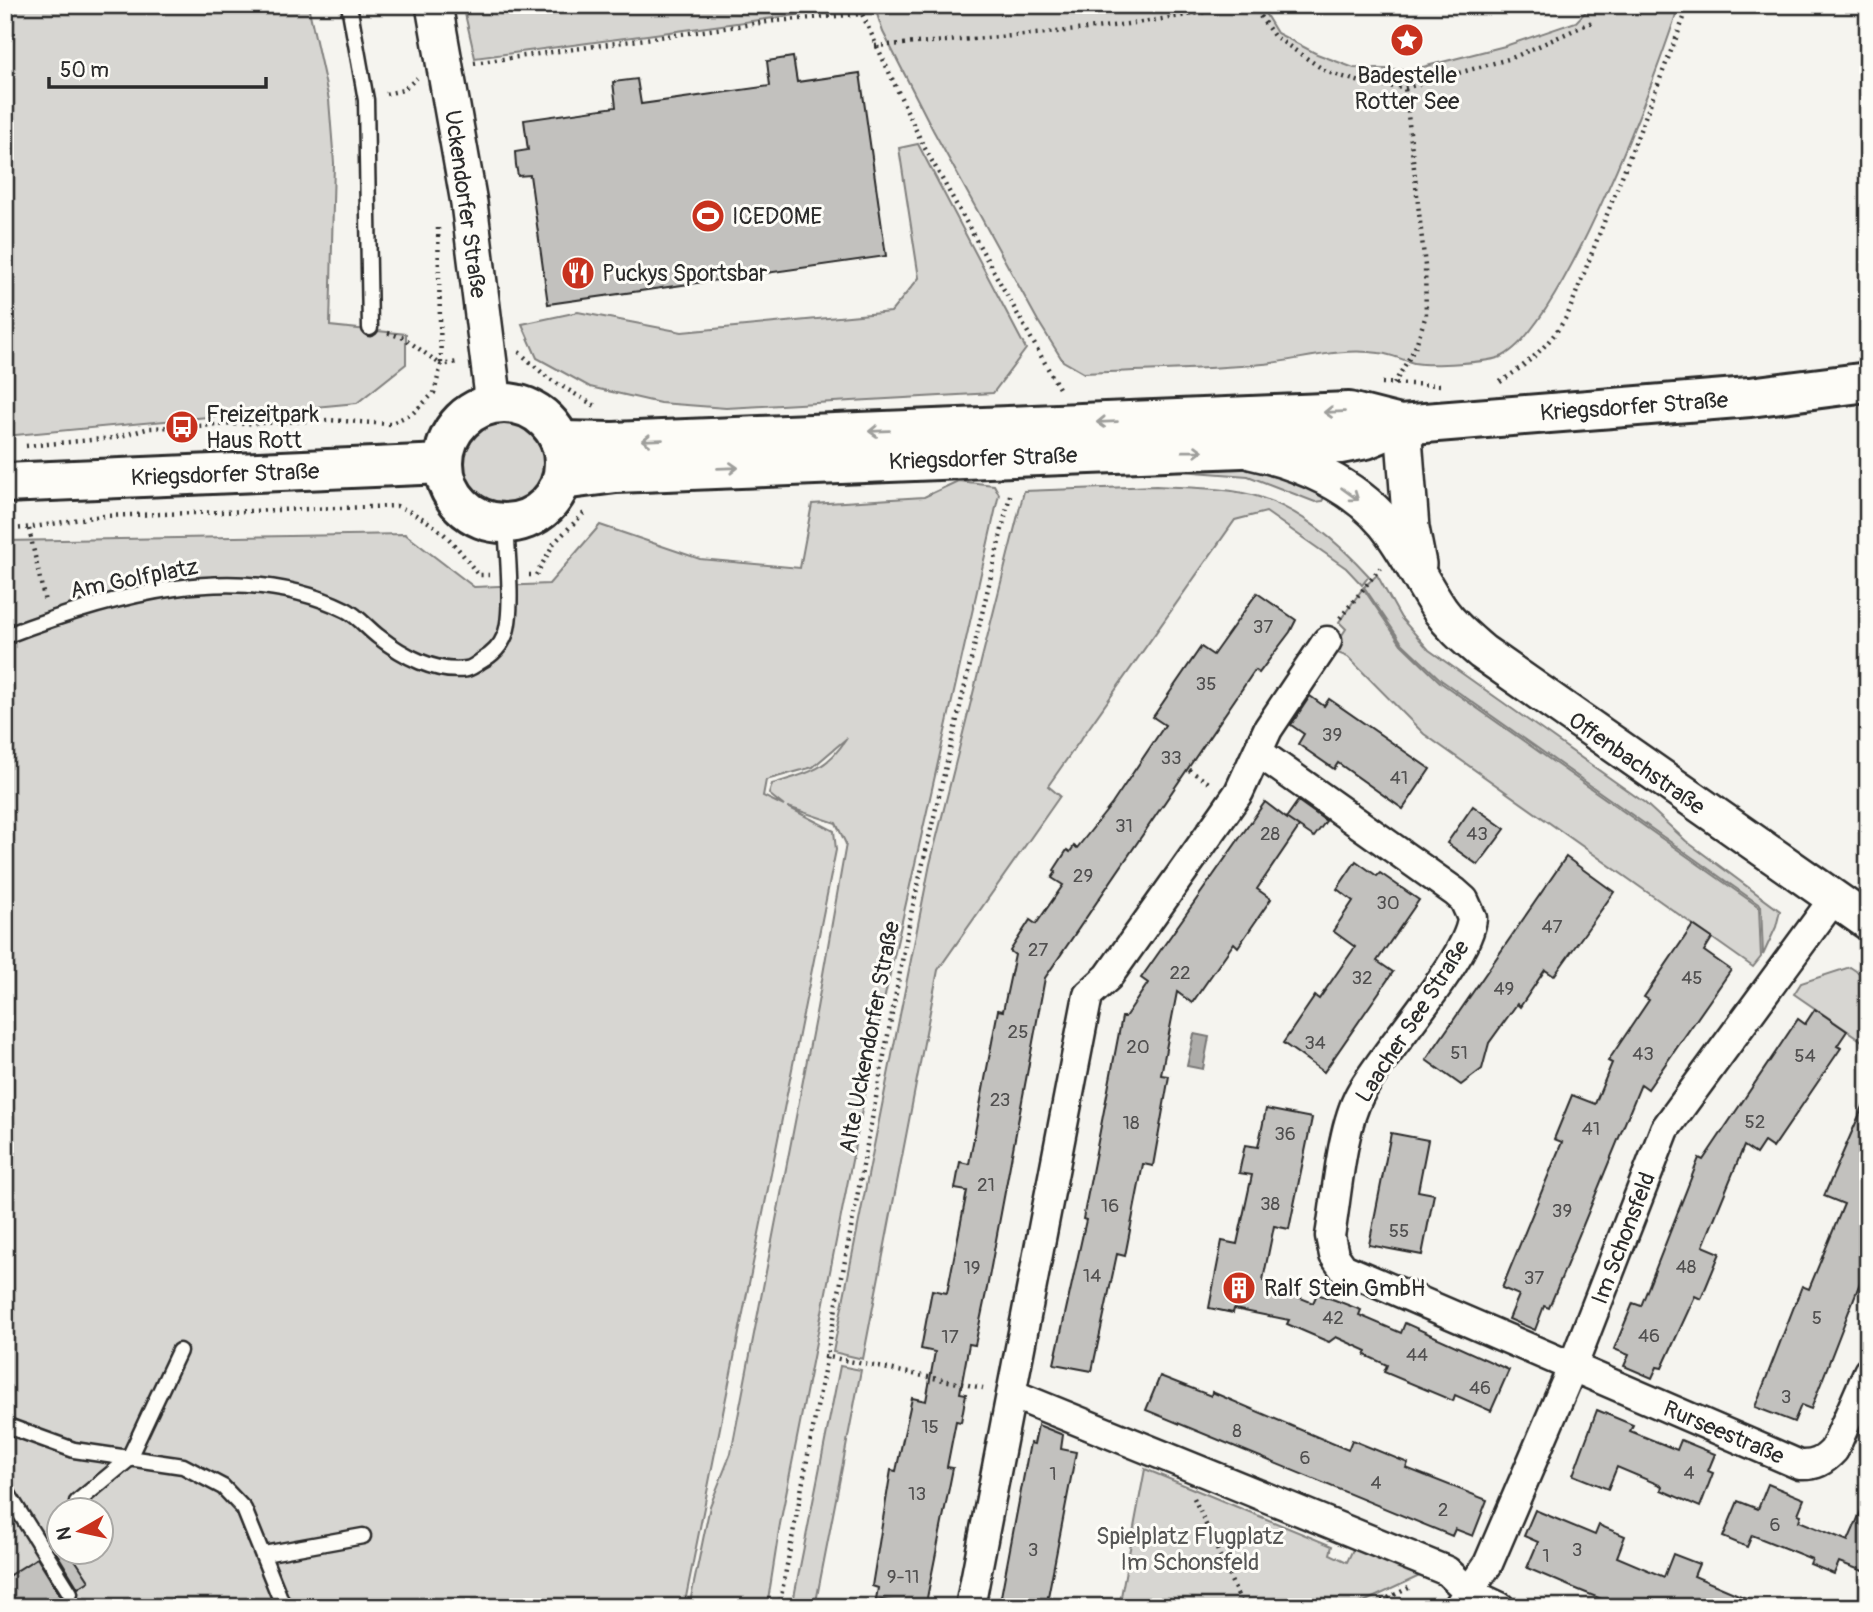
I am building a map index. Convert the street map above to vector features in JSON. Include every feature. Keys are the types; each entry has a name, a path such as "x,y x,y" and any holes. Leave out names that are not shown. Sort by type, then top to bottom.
{"main road":[{"name":"Kriegsdorfer Straße","path":"562,480 630,472 1350,444 1402,425 1750,397 1868,382"},
{"path":"494,404 514,404 534,410 550,423 560,441 564,460 562,480 554,497 541,511 525,520 506,523 483,519 463,507 449,488 444,464 448,443 458,425 474,411 494,404"},
{"name":"Kriegsdorfer Straße","path":"560,441 1349,412 1402,425"},
{"name":"Kriegsdorfer Straße","path":"5,483 444,464"}],"street":[{"name":"Uckendorfer Straße","path":"434,5 434,72 469,203 494,404"},
{"name":"Offenbachstraße","path":"1402,425 1411,528 1416,559 1426,584"},
{"name":"Offenbachstraße","path":"1243,450 1290,461 1340,486 1384,522 1440,609 1459,633 1482,652 1868,922"},
{"path":"970,1607 1088,995 1108,977 1239,792 1268,729 1327,640"},
{"name":"Laacher See Straße","path":"1258,752 1455,892 1464,900 1472,918 1463,946 1359,1095 1351,1116 1330,1236 1334,1255 1351,1273 1572,1368"},
{"name":"Im Schonsfeld","path":"1464,1600 1488,1564 1572,1368 1665,1129 1835,897"},
{"name":"Rurseestraße","path":"1572,1368 1800,1465 1812,1465 1826,1460 1834,1450 1868,1372"},
{"path":"1012,1394 1447,1571 1464,1600 1500,1607"}],"lane":[{"path":"350,5 366,100 370,328"},
{"name":"Am Golfplatz","path":"5,636 49,620 172,589 226,584 289,589 349,610 381,639 426,666 468,669 495,653 506,634 506,523"},
{"path":"84,1496 128,1460 179,1351"},
{"path":"5,1425 74,1450 183,1466 223,1488 244,1509 282,1603 289,1607"},
{"path":"5,1489 70,1593"},
{"path":"264,1554 363,1536"}],"path":[{"path":"859,5 874,46 922,143 1066,401 1066,424"},
{"path":"874,46 1086,32 1168,20 1239,5"},
{"path":"1252,5 1274,36 1327,72 1367,84 1405,88 1512,58 1592,22"},
{"path":"1489,383 1502,382 1537,357 1554,338 1567,314 1689,5"},
{"path":"366,100 403,90 414,79 434,72 774,20 862,14"},
{"path":"1394,384 1415,348 1426,315 1425,266 1405,88"},
{"path":"370,328 404,338 441,365 464,361"},
{"path":"21,446 113,438 150,428 328,420 390,424 412,413 434,393 441,365"},
{"path":"1370,382 1450,385"},
{"name":"Alte Uckendorfer Straße","path":"779,1607 824,1356 911,914 1015,477"},
{"path":"5,529 29,529 62,520 104,516 397,506 428,519 457,546 478,575 487,575"},
{"path":"29,529 49,620"},
{"path":"1327,640 1363,586 1381,567"},
{"path":"824,1356 1012,1394"},
{"path":"1196,1468 1189,1487 1243,1607"}],"green space":[{"path":"5,5 308,5 329,100 334,163 330,326 406,334 406,364 357,403 5,436"},
{"path":"463,5 852,5 841,12 811,13 475,58"},
{"path":"874,5 1260,5 1277,33 1317,54 1354,68 1411,70 1505,46 1576,22 1592,5 1679,5 1629,139 1579,250 1553,298 1527,335 1503,356 1473,362 1422,364 1383,354 1349,352 1241,366 1084,373 1063,361 1038,321 933,130 883,32"},
{"path":"918,144 1026,349 993,393 726,408 660,403 590,387 537,358 522,324 578,312 682,332 891,312 919,278 899,148"},
{"path":"504,420 521,423 535,432 544,446 547,463 544,480 535,494 521,503 504,506 487,503 473,494 464,480 461,463 464,446 473,432 487,423"},
{"path":"1187,464 1263,469 1329,490 1322,501 1315,502 1248,476 1167,470"},
{"path":"958,481 994,485 999,494 882,1009 780,1524 767,1607 689,1607 710,1506 731,1453 846,844 836,823 788,807 834,831 836,850 684,1607 5,1607 5,541 405,534 474,587 549,584 600,525 700,559 800,568 812,504 924,497","holes":["847,738 839,749 815,769 772,784 769,794 784,806 763,796 766,780 813,767"]},
{"path":"1156,486 1234,491 1275,503 1319,529 1369,576 1362,585 1346,568 1266,512 1235,520 1048,786 1060,796 938,970 863,1359 833,1352 930,864 1024,491"},
{"path":"1377,575 1401,618 1429,650 1645,803 1686,841 1780,911 1763,955 1761,906 1441,680 1402,643 1364,587"},
{"path":"1363,588 1401,644 1440,682 1759,907 1761,957 1753,967 1424,734 1348,657 1338,653 1328,656 1346,629 1339,622"},
{"path":"1850,967 1868,979 1868,1045 1794,994 1801,983"},
{"path":"840,1366 861,1370 815,1607 792,1607"},
{"name":"Spielplatz Flugplatz Im Schonsfeld","path":"1145,1469 1332,1546 1330,1554 1347,1562 1356,1543 1426,1573 1353,1607 1119,1607"}],"shaded area":[{"path":"1194,1034 1209,1037 1203,1069 1187,1066"}],"building":[{"name":"ICEDOME","path":"793,57 797,82 860,73 886,256 548,304 530,175 518,176 516,165 515,152 528,150 524,120 616,107 613,82 637,79 641,104 770,86 767,61"},
{"path":"1257,593 1296,620 1290,632 1259,673 1255,670 1045,978 987,1288 975,1345 969,1344 960,1393 966,1394 961,1422 956,1421 947,1467 953,1468 927,1598 924,1607 876,1599 878,1588 872,1586 891,1470 896,1471 912,1398 926,1401 935,1352 921,1349 932,1290 947,1293 967,1191 955,1189 960,1162 969,1164 998,1010 1003,1011 1015,955 1010,951 1030,920 1036,924 1063,885 1052,878 1067,850 1070,852 1074,846 1077,848 1112,804 1165,725 1153,717 1201,647 1213,655"},
{"path":"1310,696 1324,706 1329,699 1430,769 1403,809 1338,763 1334,769 1298,744 1304,734 1291,725"},
{"path":"1298,801 1326,821 1314,837 1286,818"},
{"path":"1265,802 1299,827 1257,889 1271,899 1238,947 1234,943 1192,1003 1177,992 1161,1075 1169,1076 1153,1166 1143,1164 1125,1256 1117,1254 1092,1371 1054,1364 1086,1220 1083,1219 1122,1017 1125,1017 1148,983 1141,978"},
{"path":"1473,806 1505,829 1478,865 1447,843"},
{"path":"1566,857 1614,892 1554,976 1545,970 1520,1007 1517,1004 1489,1043 1482,1069 1461,1085 1426,1060"},
{"path":"1356,861 1377,876 1380,873 1419,900 1377,961 1393,972 1324,1072 1283,1043 1315,996 1319,999 1355,947 1333,931 1353,901 1337,889"},
{"path":"1693,925 1712,938 1704,951 1731,970 1648,1089 1641,1084 1549,1308 1544,1306 1535,1330 1509,1319 1519,1295 1502,1288 1562,1142 1554,1139 1572,1095 1595,1104 1612,1063 1608,1061 1649,1000 1644,997"},
{"path":"1815,1009 1847,1031 1837,1046 1841,1048 1773,1148 1764,1142 1756,1154 1744,1146 1703,1246 1720,1253 1701,1299 1695,1296 1662,1368 1657,1367 1652,1378 1624,1366 1629,1355 1614,1349 1633,1303 1641,1306 1699,1158 1703,1160 1798,1019 1805,1024"},
{"path":"1868,1095 1868,1262 1811,1409 1801,1405 1794,1422 1755,1407 1802,1286 1809,1289 1844,1204 1824,1196"},
{"path":"1266,1109 1312,1118 1289,1229 1274,1226 1263,1280 1266,1284 1313,1303 1317,1294 1335,1300 1361,1310 1359,1315 1401,1333 1405,1323 1509,1370 1491,1411 1455,1395 1453,1401 1384,1372 1387,1365 1365,1355 1367,1351 1336,1337 1329,1342 1287,1324 1289,1320 1234,1309 1233,1313 1209,1308 1222,1241 1237,1244 1252,1175 1239,1173 1245,1145 1258,1147"},
{"path":"1391,1133 1428,1140 1418,1191 1434,1194 1422,1255 1369,1245"},
{"path":"1160,1376 1211,1396 1212,1392 1348,1450 1352,1440 1408,1463 1406,1468 1487,1500 1473,1536 1455,1529 1452,1536 1146,1410"},
{"path":"1597,1410 1633,1425 1630,1431 1677,1450 1681,1440 1715,1454 1708,1471 1713,1473 1700,1507 1661,1490 1662,1486 1617,1467 1608,1489 1573,1475"},
{"path":"1038,1425 1063,1435 1061,1449 1076,1452 1046,1607 999,1607 1030,1443 1034,1444"},
{"path":"1768,1484 1804,1499 1798,1514 1801,1515 1799,1521 1848,1541 1868,1495 1868,1573 1839,1562 1834,1574 1810,1564 1812,1559 1752,1535 1747,1547 1723,1537 1738,1501 1758,1509"},
{"path":"1535,1510 1595,1535 1599,1525 1625,1536 1617,1557 1664,1577 1673,1554 1699,1564 1694,1576 1767,1607 1621,1607 1574,1588 1527,1568 1538,1542 1524,1536"},
{"path":"37,1558 69,1607 5,1607 5,1578"},
{"path":"65,1566 79,1566 89,1581 78,1588"}],"place":[{"name":"Badestelle Rotter See","path":"1407,40"},
{"name":"ICEDOME","path":"708,216"},
{"name":"Puckys Sportsbar","path":"578,273"},
{"name":"Freizeitpark Haus Rott","path":"182,427"},
{"name":"Ralf Stein GmbH","path":"1239,1288"}]}
